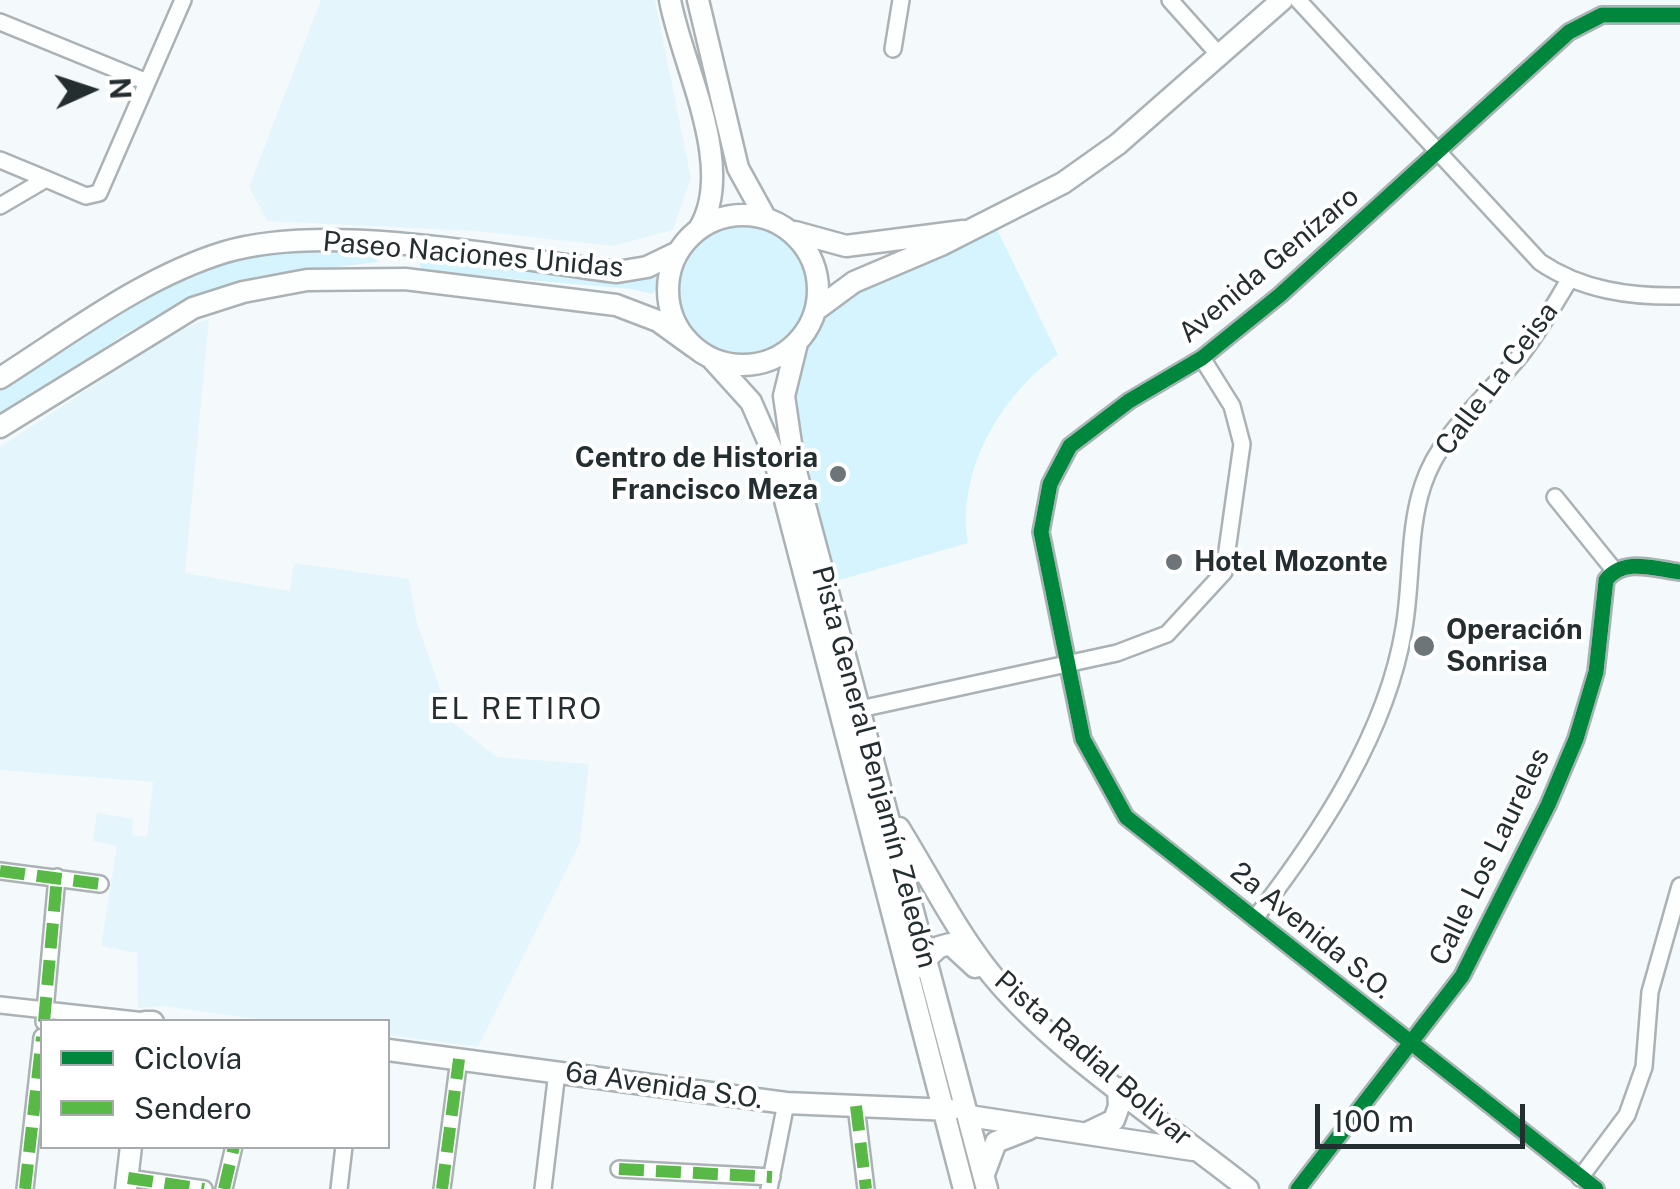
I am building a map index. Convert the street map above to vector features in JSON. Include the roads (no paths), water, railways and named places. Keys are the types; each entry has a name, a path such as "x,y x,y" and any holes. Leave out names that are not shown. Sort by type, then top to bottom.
{"main road":[{"path":"670,0 712,160 710,207 699,229 676,253 669,284 670,307 679,329 694,348 713,360 742,366 762,364 797,343 816,310 854,282 1063,183 1118,144 1282,0"},
{"path":"698,0 738,168 765,218"},
{"path":"699,229 730,216 765,218 846,246 970,230"},
{"path":"786,228 803,243 814,264 816,310"},
{"name":"Paseo Naciones Unidas","path":"0,378 86,322 171,274 226,252 265,243 356,241 617,272 647,267 676,253"},
{"name":"Paseo Naciones Unidas","path":"0,427 193,308 244,292 307,280 405,279 616,306 658,321 694,348"},
{"name":"Pista General Benjamín Zeledón","path":"797,343 784,396 794,464 887,809 930,1064 964,1189"},
{"name":"Pista General Benjamín Zeledón","path":"713,360 739,386 760,418 836,700 914,960 969,1116 983,1185"},
{"path":"798,554 815,583 848,699 860,709"},
{"path":"836,700 853,712 873,788 887,809"},
{"name":"Pista Radial Bolivar","path":"887,809 985,966 1034,1016 1204,1154"},
{"path":"969,1116 950,1099 917,984 914,960 942,946 957,946 994,991 1034,1016"},
{"path":"928,1025 930,1064"},
{"name":"6a Avenida S.O.","path":"390,1050 786,1103 942,1107"},
{"path":"1085,1134 1114,1120 1119,1106 1118,1088"},
{"path":"942,1107 952,1111 960,1122 983,1185"},
{"name":"Pista Radial Bolivar","path":"969,1116 1180,1146 1204,1154"},
{"path":"983,1185 988,1155 998,1140 1016,1132 1045,1128"},
{"path":"127,1183 131,1149"},
{"path":"1204,1154 1248,1189"}],"street":[{"path":"0,160 86,196 98,193 182,0"},
{"path":"893,49 901,0"},
{"path":"1170,0 1220,56"},
{"path":"1298,0 1540,262 1568,282 1614,291 1680,296"},
{"name":"Avenida Genízaro","path":"1070,662 1041,532 1050,484 1070,446 1129,402 1202,358 1280,295 1583,22 1602,16 1680,16"},
{"path":"0,22 147,82"},
{"path":"0,206 46,180"},
{"name":"Calle La Ceisa","path":"1256,916 1298,863 1339,796 1384,698 1404,632 1422,485 1443,444 1524,350 1568,282"},
{"path":"860,709 1117,652 1166,634 1224,572 1242,444 1232,406 1202,358"},
{"path":"1555,497 1614,570 1626,566 1680,572"},
{"name":"Calle Los Laureles","path":"1298,1189 1462,976 1548,805 1596,672 1606,580 1614,570"},
{"name":"2a Avenida S.O.","path":"1070,662 1083,739 1126,817 1256,916 1410,1044 1596,1189"},
{"path":"0,871 100,884"},
{"path":"45,1016 57,877"},
{"path":"1580,1178 1627,1115 1644,1067 1650,992 1680,886"},
{"path":"0,1005 45,1016 105,1019"},
{"path":"25,1189 40,1054"},
{"path":"442,1189 459,1060"},
{"path":"544,1189 558,1072"},
{"path":"619,1169 771,1183 786,1103"},
{"path":"856,1106 866,1189"},
{"path":"224,1189 233,1149"},
{"path":"339,1189 344,1149"},
{"path":"127,1183 204,1189"}],"place":[{"name":"Centro de Historia Francisco Meza","path":"838,474"},
{"name":"Hotel Mozonte","path":"1174,562"},
{"name":"Operación Sonrisa","path":"1424,646"}],"district":[{"name":"EL RETIRO","path":"517,710"}]}
